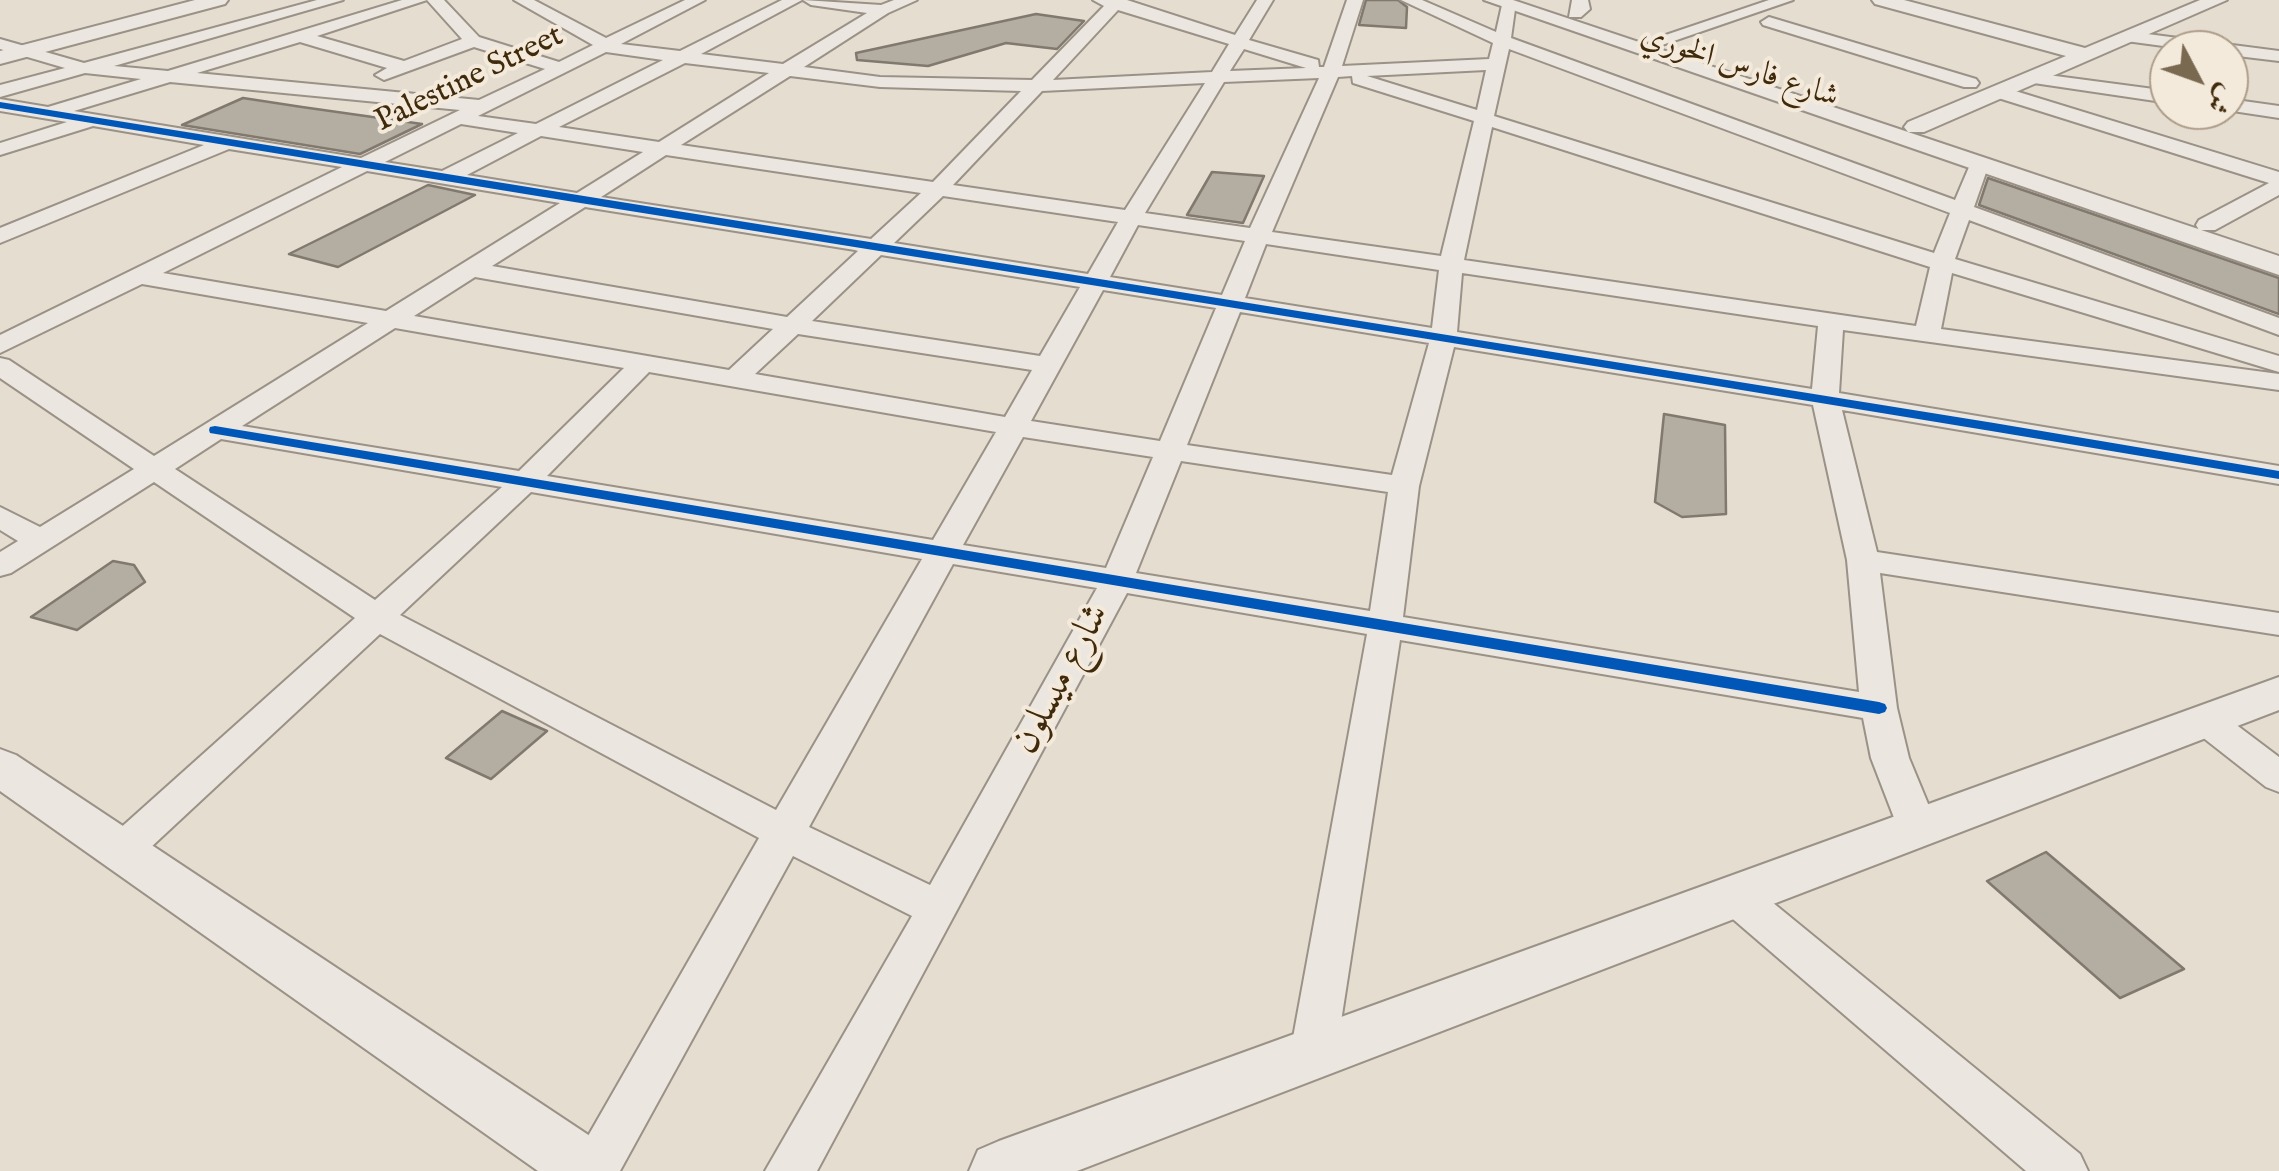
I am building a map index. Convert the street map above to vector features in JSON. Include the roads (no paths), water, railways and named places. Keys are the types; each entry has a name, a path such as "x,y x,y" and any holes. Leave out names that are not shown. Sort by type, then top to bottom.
{"street":[{"path":"0,91 336,0"},
{"path":"48,113 419,0"},
{"path":"436,0 473,41 558,66"},
{"path":"522,0 604,44 684,59 880,82 1038,86 1330,72 1499,52"},
{"name":"Palestine Street","path":"0,345 604,44 667,8 696,0"},
{"path":"445,178 794,0"},
{"path":"811,0 882,10"},
{"path":"0,566 660,148 882,10 909,0"},
{"path":"0,767 591,1171 1094,283 1266,0"},
{"name":"شارع ميسلون","path":"790,1171 1116,583 1258,236 1330,72 1355,0"},
{"path":"1409,0 1499,52 1962,210 2279,327"},
{"path":"1656,41 1785,0"},
{"path":"1882,0 2084,54"},
{"path":"1889,118 2171,0"},
{"path":"1916,127 2217,0"},
{"path":"10,55 200,2 252,22 404,67"},
{"path":"735,379 938,189 1038,86 1112,2 2279,364"},
{"path":"1313,1054 1385,625 1404,486 1443,340 1451,265 1512,2 2279,266"},
{"name":"شارع فارس الخوري","path":"1512,2 1578,7 1656,41 2279,249"},
{"path":"1768,22 1970,83"},
{"path":"2132,37 2279,56"},
{"path":"338,94 473,41"},
{"path":"0,44 10,55 84,68 479,106"},
{"path":"0,149 328,46"},
{"path":"2032,78 2149,94"},
{"path":"1999,92 2279,182"},
{"path":"0,105 1443,340 1825,398 2279,475"},
{"path":"2249,109 2279,115"},
{"path":"456,118 1831,321 2279,382"},
{"path":"0,236 226,143"},
{"path":"1928,335 1942,262 1979,164"},
{"path":"2207,225 2279,182"},
{"path":"469,269 791,325 1049,364"},
{"path":"138,276 1014,427 1404,486"},
{"path":"1831,321 1825,398 1863,560 1880,708 1890,758 1918,828"},
{"path":"122,851 524,482 643,363"},
{"path":"0,366 376,616 782,832 938,910"},
{"path":"215,430 1880,708"},
{"path":"0,516 40,540"},
{"path":"1863,560 2279,624"},
{"path":"999,1171 2279,694"},
{"path":"2206,720 2279,777"},
{"path":"1736,896 2063,1171"}]}
